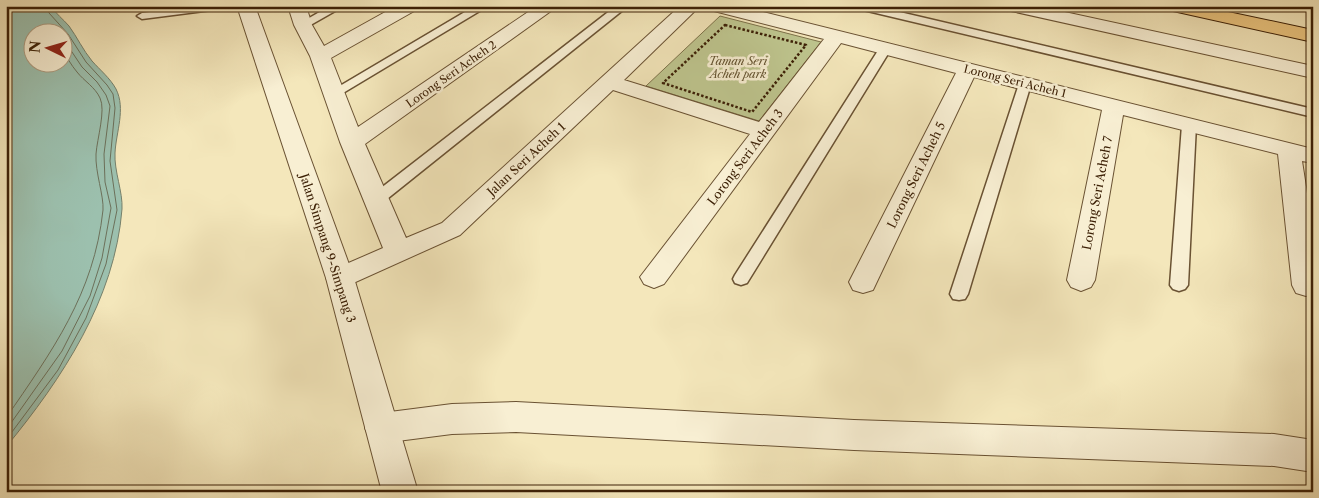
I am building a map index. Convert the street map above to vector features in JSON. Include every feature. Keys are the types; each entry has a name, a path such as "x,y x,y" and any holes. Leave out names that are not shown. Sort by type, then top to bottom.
{"highway":[{"path":"1173,6 1313,36"}],"street":[{"name":"Jalan Simpang 9-Simpang 3","path":"246,6 340,278 400,492"},
{"path":"320,56 410,6"},
{"name":"Lorong Seri Acheh 2","path":"352,142 549,6"},
{"name":"Jalan Seri Acheh 1","path":"340,278 451,229 691,6"},
{"name":"Lorong Seri Acheh 1","path":"716,6 1301,153"},
{"path":"1011,6 1313,72"},
{"path":"1309,6 1313,7"},
{"path":"300,15 320,56 352,142 399,252"},
{"name":"Lorong Seri Acheh 3","path":"654,277 836,36"},
{"name":"Lorong Seri Acheh 5","path":"863,282 968,69"},
{"path":"609,82 765,131"},
{"name":"Lorong Seri Acheh 7","path":"1081,280 1114,106"},
{"path":"1301,153 1306,284"},
{"path":"382,428 452,419 516,417 854,435 1274,450 1313,456"}],"lane":[{"path":"142,16 220,6"},
{"path":"300,15 339,6"},
{"path":"334,93 483,6"},
{"path":"377,200 623,6"},
{"path":"859,6 1313,113"},
{"path":"741,279 886,49"},
{"path":"960,294 1026,84"},
{"path":"1180,285 1189,125"}],"path":[{"path":"725,25 806,45 752,112 663,83 725,25"}],"green space":[{"name":"Taman Seri Acheh park","path":"720,16 821,42 759,121 646,86"}],"water":[{"path":"6,6 51,6 65,22 22,22 22,72 72,72 72,31 92,61 111,81 116,89 120,104 120,121 115,160 122,209 109,275 97,306 65,366 27,421 6,447"}]}
